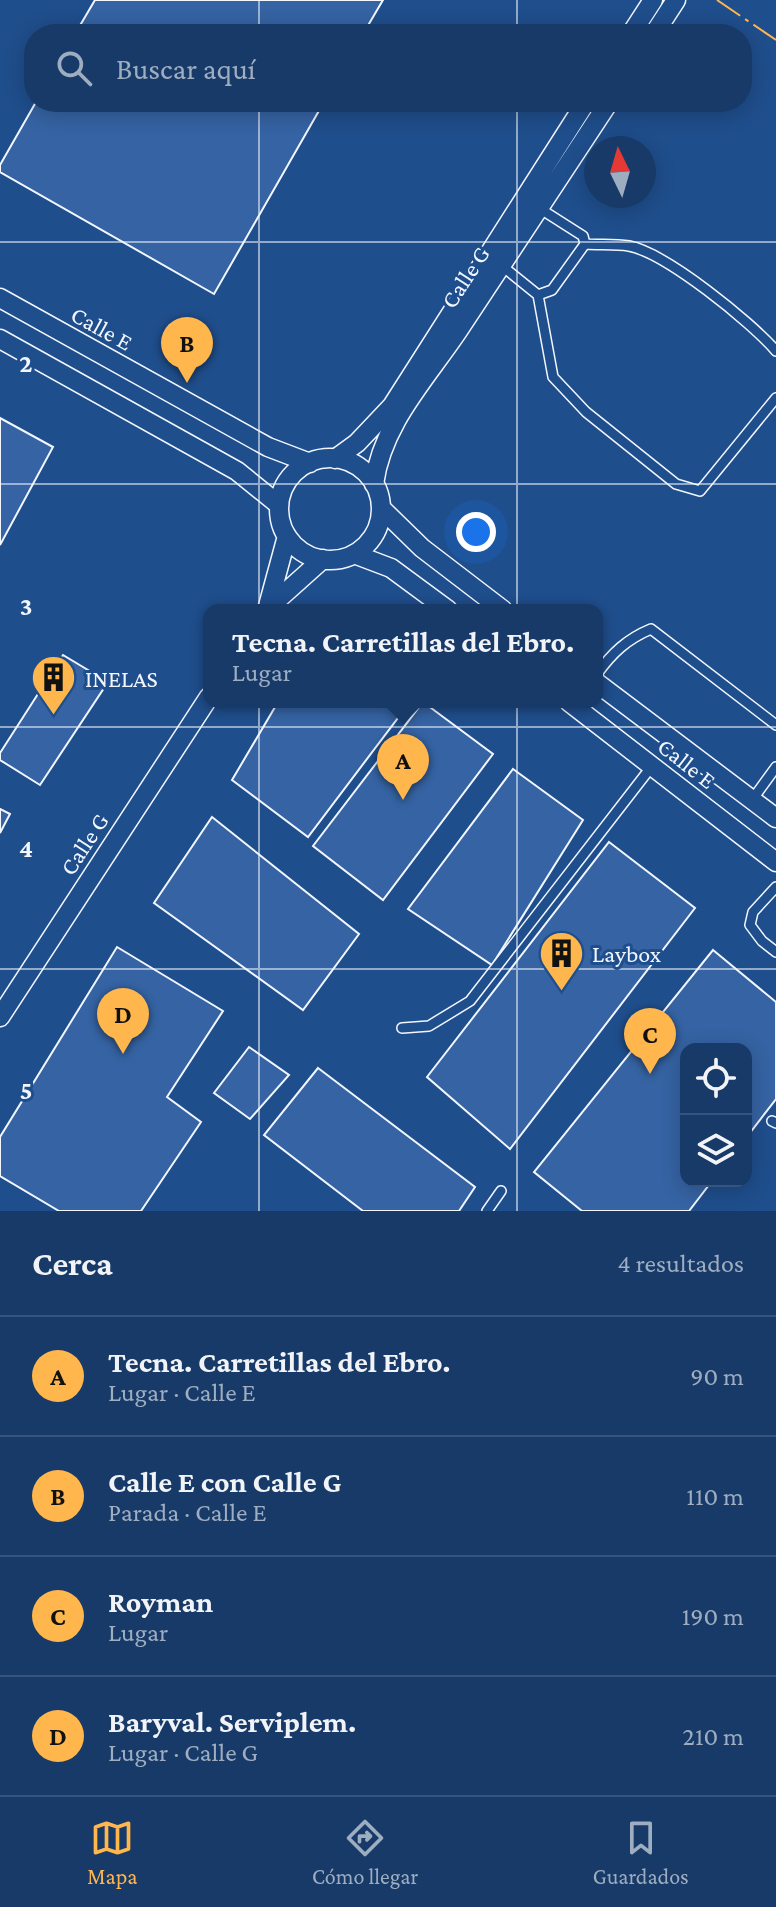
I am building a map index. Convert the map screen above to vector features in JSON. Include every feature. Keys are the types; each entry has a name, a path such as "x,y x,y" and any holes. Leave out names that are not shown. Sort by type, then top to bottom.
{"street":[{"path":"637,24 653,0"},
{"path":"660,24 676,0"},
{"name":"Calle G","path":"335,459 357,443 392,406 580,112"},
{"name":"Calle G","path":"374,484 377,464 390,429 602,112"},
{"name":"Calle E","path":"0,298 268,447 310,463"},
{"path":"0,339 237,471 279,505"},
{"path":"335,459 358,467 374,484 381,508 377,530 364,547 354,554 334,560 302,552 287,536 279,516 279,505 289,479 310,463 335,459"},
{"path":"381,508 422,548 495,604"},
{"path":"268,604 287,536"},
{"path":"354,554 391,568 440,604"},
{"path":"272,604 323,559"},
{"name":"Calle E","path":"603,688 776,818"},
{"name":"Calle G","path":"0,1017 203,706"},
{"name":"Calle E","path":"577,708 776,862"}],"lane":[{"path":"538,295 552,290 585,244 583,236 539,208"},
{"path":"585,244 630,246 658,256 757,329 776,351"},
{"path":"501,265 538,295 553,377 586,412 676,484 700,491 776,398"},
{"path":"603,666 632,636 651,629 776,725"},
{"path":"402,1028 429,1026 470,1001 652,766"},
{"path":"752,800 776,767"},
{"path":"776,887 753,912 750,925 762,941 776,952"},
{"path":"487,1211 501,1191"}],"building":[{"path":"95,0 383,0 369,24 81,24"},
{"path":"30,112 318,112 214,294 0,172 0,165"},
{"path":"0,418 53,447 0,545"},
{"name":"INELAS","path":"63,655 108,682 40,785 0,760 0,753"},
{"path":"274,708 405,708 308,837 232,780"},
{"path":"418,708 431,708 493,754 383,900 313,846"},
{"path":"513,769 583,820 492,965 408,909"},
{"path":"0,809 10,814 0,833"},
{"path":"212,817 359,934 303,1010 154,903"},
{"name":"Laybox","path":"609,842 695,908 510,1149 427,1077"},
{"path":"117,947 223,1011 167,1097 201,1122 141,1211 59,1211 0,1176 0,1137"},
{"path":"713,950 776,1002 776,1099 752,1130 752,1043 680,1043 680,1187 707,1187 689,1211 582,1211 534,1172"},
{"path":"249,1047 289,1075 250,1119 214,1093"},
{"path":"318,1068 475,1187 459,1211 363,1211 264,1135"}],"power":[{"path":"717,0 776,40"}],"place":[{"name":"Calle E con Calle G","path":"187,383"},
{"name":"INELAS","path":"54,717"},
{"name":"Tecna. Carretillas del Ebro.","path":"403,800"},
{"name":"Laybox","path":"561,992"},
{"name":"Baryval. Serviplem.","path":"123,1054"},
{"name":"Royman","path":"650,1074"}]}
